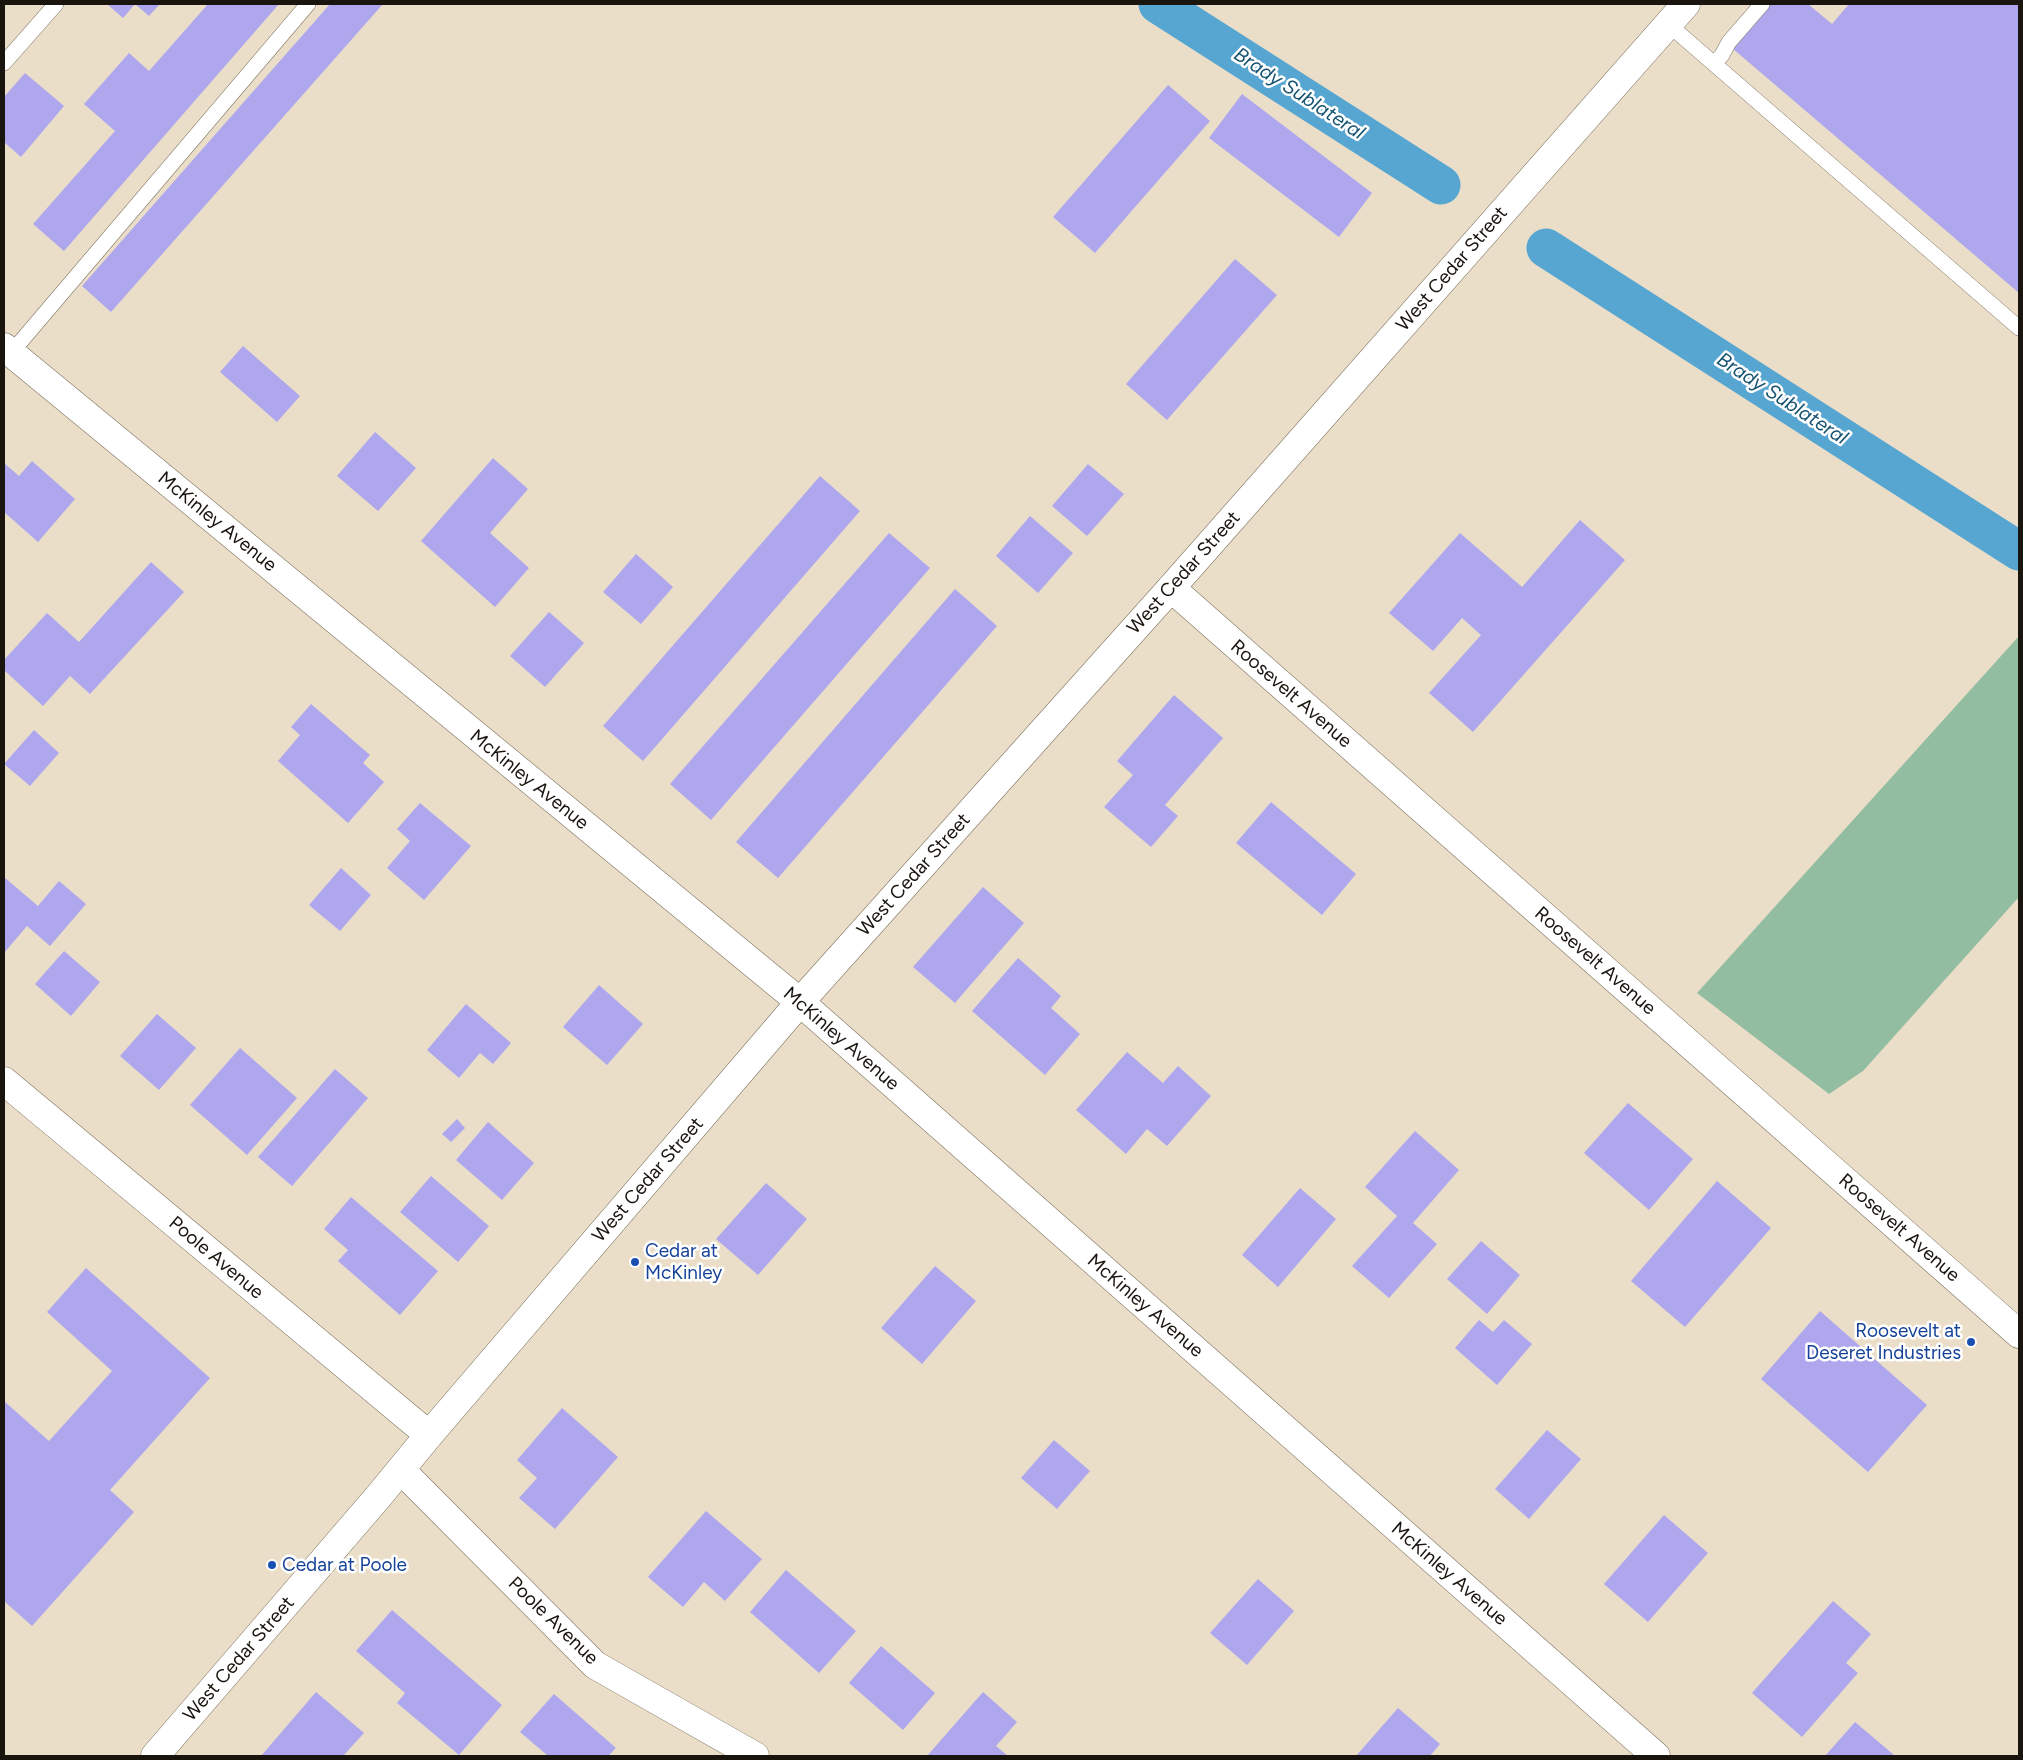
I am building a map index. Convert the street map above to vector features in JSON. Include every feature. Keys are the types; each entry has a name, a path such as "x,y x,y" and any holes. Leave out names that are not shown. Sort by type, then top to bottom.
{"street":[{"name":"West Cedar Street","path":"155,1756 800,1002 1171,588 1686,4"},
{"name":"McKinley Avenue","path":"8,350 800,1002 1656,1756"},
{"name":"Roosevelt Avenue","path":"1171,588 2019,1334"},
{"name":"Poole Avenue","path":"4,1080 429,1435"},
{"name":"Poole Avenue","path":"401,1470 595,1665 755,1756"}],"lane":[{"path":"4,62 56,4"},
{"path":"8,350 308,4"},
{"path":"1714,64 1722,55 1729,42 1762,4"},
{"path":"1668,24 2019,328"}],"green space":[{"path":"2019,636 2019,897 1863,1071 1829,1094 1697,993"}],"building":[{"path":"107,4 135,4 123,18"},
{"path":"135,4 160,4 149,16"},
{"path":"208,4 279,4 64,251 33,224 115,131 84,104 129,53 149,71"},
{"path":"330,4 383,4 111,312 82,286"},
{"path":"1769,4 1808,4 1832,24 1849,4 2019,4 2019,293 1732,48"},
{"path":"25,73 64,106 21,157 4,142 4,97"},
{"path":"1168,85 1210,121 1095,253 1053,217"},
{"path":"1242,94 1372,193 1339,237 1209,138"},
{"path":"1235,259 1277,295 1167,420 1126,384"},
{"path":"243,346 300,396 277,422 220,372"},
{"path":"375,432 416,468 378,511 337,476"},
{"path":"493,458 528,489 490,533 529,568 495,607 421,541"},
{"path":"32,461 75,499 38,542 4,512 4,463 19,476"},
{"path":"1088,464 1124,494 1087,536 1052,506"},
{"path":"820,476 860,511 643,761 603,726"},
{"path":"1030,516 1073,553 1038,593 996,556"},
{"path":"1580,520 1625,560 1473,732 1429,693 1481,635 1462,618 1433,651 1389,613 1460,533 1522,587"},
{"path":"889,533 930,568 711,820 670,784"},
{"path":"636,554 673,587 641,624 603,592"},
{"path":"151,562 184,592 90,694 70,676 43,706 4,670 4,660 47,613 79,642"},
{"path":"955,589 997,626 778,878 736,842"},
{"path":"549,612 584,643 545,687 510,656"},
{"path":"1174,695 1223,738 1165,805 1178,816 1151,847 1104,807 1133,775 1117,761"},
{"path":"311,704 370,755 363,763 384,782 348,823 278,761 300,735 291,727"},
{"path":"34,730 59,753 30,786 4,764"},
{"path":"1271,802 1356,874 1322,915 1236,843"},
{"path":"420,803 471,846 424,900 387,868 410,841 397,829"},
{"path":"341,868 371,895 340,931 309,905"},
{"path":"4,877 38,906 59,881 86,904 50,946 27,926 4,953"},
{"path":"983,887 1024,923 955,1003 913,967"},
{"path":"64,951 100,982 71,1016 35,984"},
{"path":"1018,958 1061,996 1051,1008 1080,1034 1045,1075 972,1011"},
{"path":"599,985 643,1024 607,1065 563,1027"},
{"path":"466,1004 511,1043 493,1064 480,1053 459,1078 427,1050"},
{"path":"157,1014 196,1048 159,1090 120,1056"},
{"path":"240,1048 297,1098 247,1155 190,1105"},
{"path":"1127,1052 1163,1083 1178,1066 1211,1096 1167,1146 1147,1129 1126,1154 1076,1110"},
{"path":"335,1069 368,1098 292,1186 258,1157"},
{"path":"1628,1103 1693,1159 1649,1210 1584,1153"},
{"path":"457,1119 465,1128 451,1142 442,1134"},
{"path":"488,1122 534,1163 502,1200 456,1160"},
{"path":"1415,1131 1459,1170 1413,1223 1437,1244 1389,1298 1352,1266 1397,1216 1365,1187"},
{"path":"431,1176 489,1226 458,1262 400,1212"},
{"path":"1717,1181 1771,1228 1685,1327 1631,1281"},
{"path":"766,1183 807,1219 758,1275 716,1239"},
{"path":"1300,1188 1336,1219 1278,1287 1242,1255"},
{"path":"351,1197 438,1271 400,1315 338,1261 348,1250 324,1229"},
{"path":"1481,1241 1520,1275 1487,1314 1447,1279"},
{"path":"935,1266 976,1301 922,1364 881,1328"},
{"path":"86,1268 210,1378 110,1490 134,1512 32,1626 4,1601 4,1401 49,1441 112,1371 47,1312"},
{"path":"1820,1311 1927,1405 1868,1472 1761,1379"},
{"path":"1479,1320 1493,1332 1504,1320 1532,1344 1497,1385 1455,1348"},
{"path":"562,1408 618,1457 555,1529 519,1498 537,1478 517,1460"},
{"path":"1547,1430 1581,1459 1529,1519 1495,1489"},
{"path":"1054,1440 1090,1471 1057,1509 1021,1478"},
{"path":"706,1511 762,1559 725,1601 704,1582 683,1607 648,1577"},
{"path":"1664,1515 1708,1553 1648,1622 1604,1584"},
{"path":"786,1570 856,1631 819,1673 750,1612"},
{"path":"1258,1579 1294,1611 1247,1665 1210,1633"},
{"path":"1833,1601 1871,1634 1846,1663 1858,1673 1802,1737 1752,1693"},
{"path":"392,1610 502,1705 459,1755 397,1703 405,1693 356,1651"},
{"path":"881,1646 935,1693 903,1730 849,1683"},
{"path":"316,1692 364,1733 343,1756 261,1756"},
{"path":"983,1692 1017,1722 996,1746 1008,1756 927,1756"},
{"path":"554,1694 616,1748 608,1756 548,1756 520,1732"},
{"path":"1398,1708 1440,1744 1430,1756 1356,1756"},
{"path":"1855,1722 1894,1755 1825,1756"}],"waterway":[{"name":"Brady Sublateral","path":"1158,4 1441,185"},
{"name":"Brady Sublateral","path":"1546,248 2019,551"}],"place":[{"name":"Cedar at McKinley","path":"635,1262"},
{"name":"Roosevelt at Deseret Industries","path":"1971,1342"},
{"name":"Cedar at Poole","path":"272,1565"}]}
